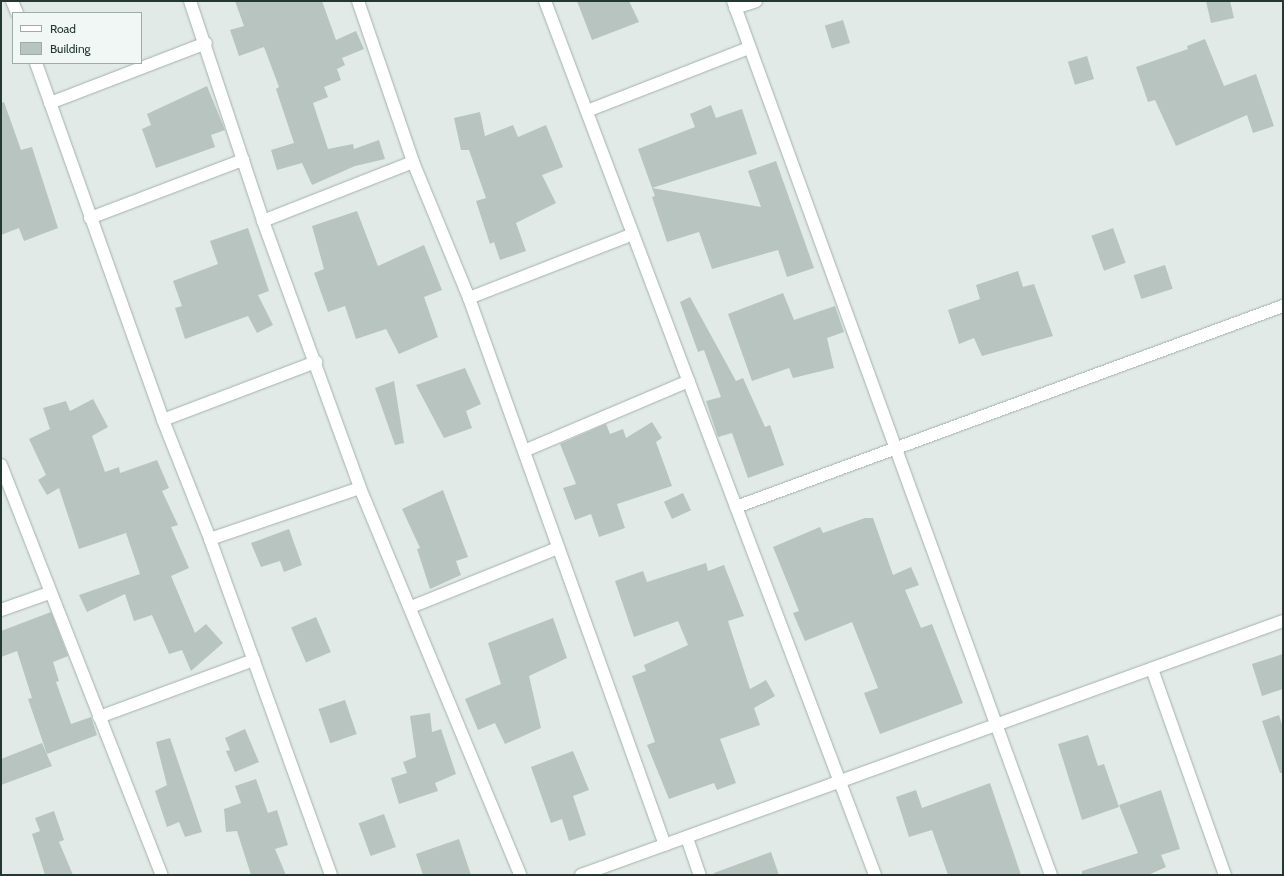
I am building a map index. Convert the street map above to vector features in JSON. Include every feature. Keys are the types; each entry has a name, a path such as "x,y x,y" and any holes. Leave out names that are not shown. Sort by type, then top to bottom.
{"street":[{"path":"12,1 17,12"},
{"path":"190,1 206,44 264,221 316,362 360,488 411,607 520,875"},
{"path":"358,1 413,162 469,298 665,846"},
{"path":"545,1 875,875"},
{"path":"756,1 734,5 995,725 1051,875"},
{"path":"50,103 206,44"},
{"path":"587,111 749,48"},
{"path":"36,64 163,420 210,539 331,875"},
{"path":"90,218 244,160"},
{"path":"264,221 413,162"},
{"path":"469,298 633,234"},
{"path":"736,508 895,448 1283,306"},
{"path":"163,420 316,362"},
{"path":"524,451 689,381"},
{"path":"2,469 98,717 162,875"},
{"path":"210,539 360,488"},
{"path":"411,607 558,548"},
{"path":"1,610 49,592"},
{"path":"581,875 665,846 840,780 1283,621"},
{"path":"98,717 254,660"},
{"path":"1152,669 1226,875"},
{"path":"687,838 700,875"}],"building":[{"path":"235,1 322,1 336,40 356,31 364,49 342,58 345,65 337,69 341,80 324,87 328,97 313,103 328,149 353,144 354,149 379,140 385,159 355,166 312,185 302,163 277,170 271,150 294,143 276,89 279,87 264,47 239,56 230,30 244,26"},
{"path":"577,1 629,1 639,22 592,40"},
{"path":"1206,1 1230,1 1234,18 1211,23"},
{"path":"843,20 850,43 832,49 825,26"},
{"path":"1205,39 1224,86 1256,74 1274,126 1253,133 1247,115 1176,146 1155,100 1148,102 1136,67 1188,49 1187,46"},
{"path":"1087,56 1094,79 1075,85 1068,62"},
{"path":"207,86 225,130 211,135 215,147 156,168 142,129 151,125 147,114"},
{"path":"4,102 21,150 32,147 58,228 24,241 19,228 1,235 1,103"},
{"path":"711,105 716,118 742,109 757,154 652,188 638,149 695,127 690,114"},
{"path":"480,112 485,136 513,125 518,137 546,125 563,167 542,175 556,203 516,223 526,251 500,260 494,242 490,244 476,201 486,198 469,150 461,150 454,118"},
{"path":"776,161 814,268 787,277 778,250 712,269 699,232 667,242 652,197 655,196 652,188 761,207 748,171"},
{"path":"357,211 378,266 424,245 442,290 424,297 438,337 399,354 385,327 386,329 356,339 345,306 328,312 314,273 324,269 312,226"},
{"path":"248,228 269,291 258,295 273,325 257,333 248,316 185,339 175,308 182,306 173,281 218,264 210,241"},
{"path":"1113,228 1126,263 1104,271 1091,236"},
{"path":"1165,265 1173,289 1141,299 1134,275"},
{"path":"1018,271 1023,287 1034,284 1053,336 982,356 974,338 959,344 948,310 980,299 976,285"},
{"path":"783,293 794,320 835,306 844,332 827,338 834,368 793,378 789,368 752,381 728,314"},
{"path":"690,297 736,381 743,378 765,427 770,425 784,465 748,478 732,433 718,437 706,401 721,397 704,350 698,352 680,302"},
{"path":"465,368 481,404 466,411 472,428 444,438 416,385"},
{"path":"394,381 404,443 395,445 375,388"},
{"path":"93,399 108,427 92,436 105,472 119,467 120,473 157,460 169,488 162,491 178,525 171,527 189,568 171,576 195,633 206,624 223,643 191,671 182,650 169,654 152,615 134,621 125,594 87,612 79,595 140,574 126,533 79,549 59,488 47,495 38,480 46,475 29,439 50,429 43,408 66,401 70,411"},
{"path":"652,422 662,438 656,442 672,486 617,504 625,528 599,537 591,514 575,520 563,488 576,484 560,444 606,424 610,434 623,429 626,438"},
{"path":"443,490 468,557 456,561 461,575 430,589 417,549 420,548 402,509"},
{"path":"683,493 691,510 672,519 664,502"},
{"path":"865,518 873,518 893,575 911,567 919,585 905,590 921,628 932,624 963,703 880,734 864,693 878,688 852,622 805,641 793,613 799,611 773,547 820,527 823,533"},
{"path":"289,529 302,565 284,572 280,561 261,567 251,543"},
{"path":"706,563 708,571 724,565 744,616 728,621 750,689 766,680 775,696 754,708 760,725 720,739 736,783 717,790 714,783 669,799 647,745 655,742 632,676 646,671 644,665 688,645 678,621 634,637 615,581 643,571 647,582"},
{"path":"51,612 68,656 53,662 59,681 56,682 71,724 91,717 97,735 47,754 28,699 32,698 17,651 1,657 1,631"},
{"path":"316,617 331,652 306,663 291,628"},
{"path":"553,618 567,658 529,676 541,728 505,744 495,723 478,730 465,699 501,684 488,643"},
{"path":"1283,654 1283,689 1262,696 1252,664"},
{"path":"345,700 357,734 330,743 319,709"},
{"path":"430,713 432,732 441,729 456,774 435,783 438,791 399,804 391,778 407,773 403,762 416,757 410,716"},
{"path":"1279,715 1283,727 1283,773 1280,773 1262,721"},
{"path":"245,729 259,762 235,772 226,751 230,750 225,738"},
{"path":"1088,735 1098,766 1104,764 1119,807 1082,820 1058,744"},
{"path":"170,738 202,832 185,837 179,822 167,827 155,791 167,785 156,742"},
{"path":"42,743 52,766 1,785 1,759"},
{"path":"573,751 589,790 573,796 586,835 569,841 562,819 551,823 531,767"},
{"path":"256,779 268,813 277,810 288,845 275,849 286,875 251,875 237,831 226,832 224,809 241,803 235,786"},
{"path":"990,783 1021,875 948,875 932,830 909,837 896,797 916,790 922,808"},
{"path":"1161,790 1180,849 1161,855 1166,867 1148,875 1082,875 1082,871 1138,853 1119,805"},
{"path":"54,811 64,840 59,842 73,875 45,875 32,834 40,831 35,818"},
{"path":"384,814 396,847 371,856 359,823"},
{"path":"459,839 471,875 423,875 416,854"},
{"path":"771,852 779,875 714,875 714,873"}]}
